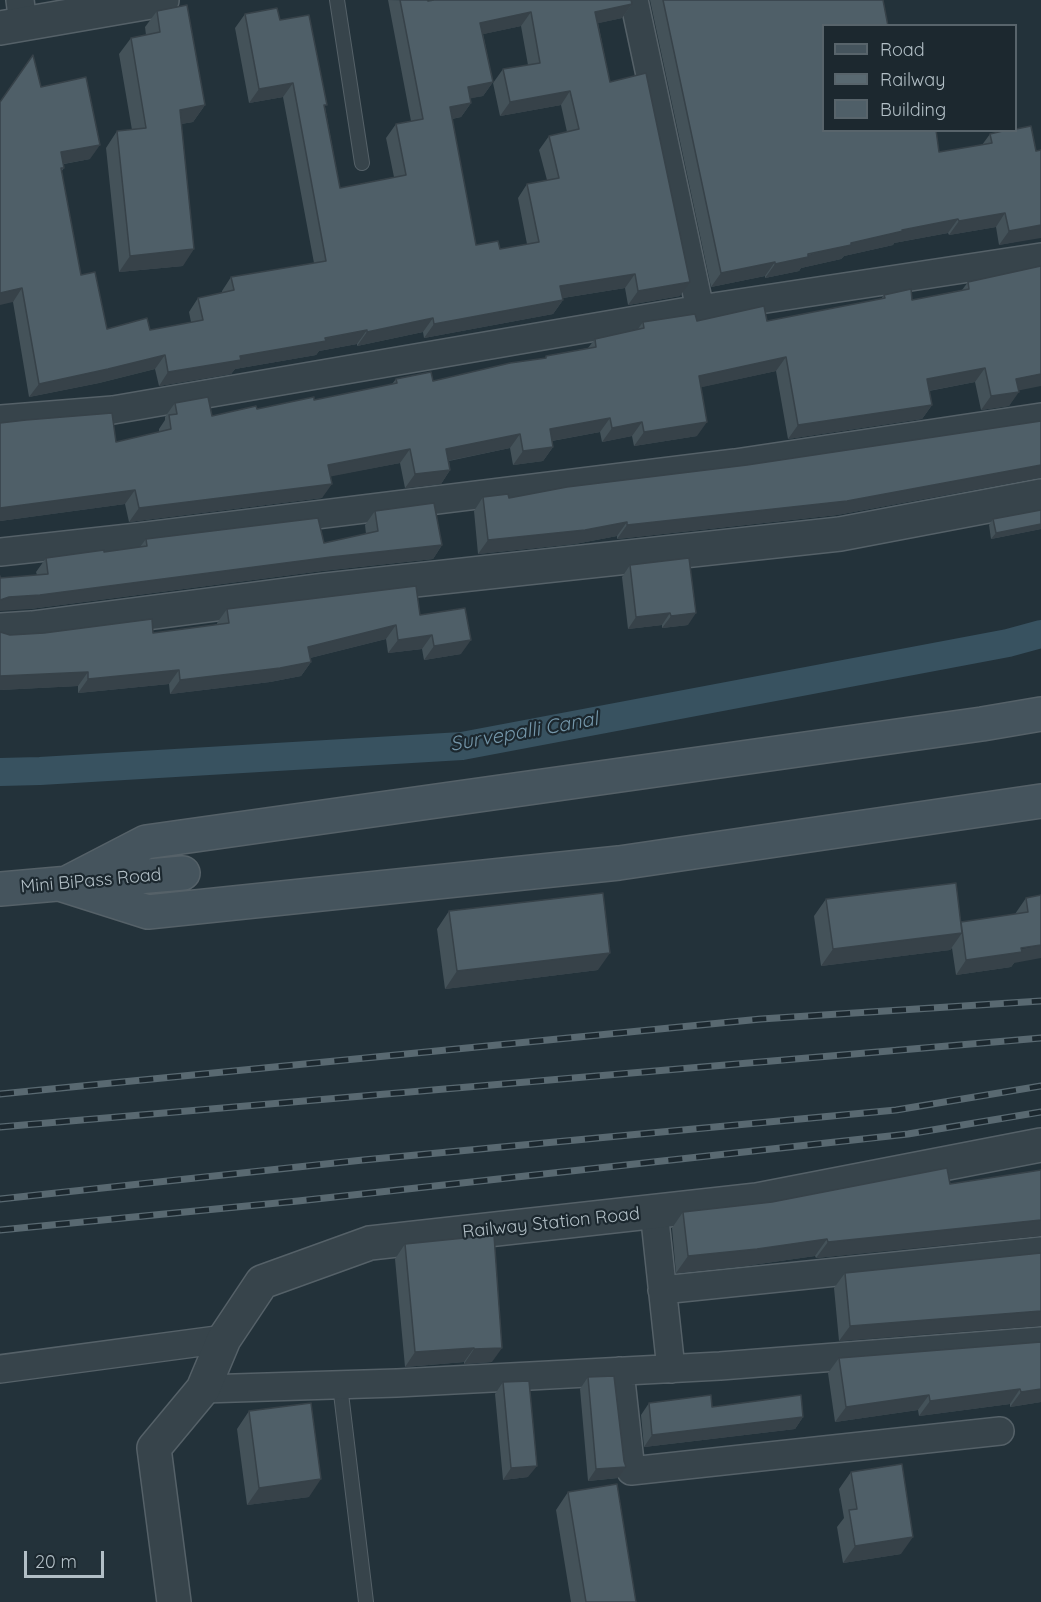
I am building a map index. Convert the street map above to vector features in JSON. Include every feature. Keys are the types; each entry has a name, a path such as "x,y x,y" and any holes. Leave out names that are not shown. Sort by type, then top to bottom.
{"main road":[{"path":"63,885 146,842 1041,714"},
{"path":"63,885 148,912 619,863 1041,801"},
{"name":"Mini BiPass Road","path":"0,890 183,873"}],"street":[{"path":"14,17 162,0"},
{"path":"634,0 700,309"},
{"path":"0,419 113,410 700,309 1041,257"},
{"path":"0,552 735,463 1041,417"},
{"path":"0,630 32,628 324,590 840,534 1041,496"},
{"name":"Railway Station Road","path":"174,1602 154,1448 203,1389 224,1339 262,1282 370,1242 757,1200 1041,1145"},
{"path":"654,1211 670,1369"},
{"path":"662,1290 1041,1251"},
{"path":"0,1369 224,1339"},
{"path":"203,1389 340,1385 670,1369 1041,1341"},
{"path":"620,1371 631,1471 1000,1431"}],"lane":[{"path":"337,0 362,163"},
{"path":"340,1385 366,1602"}],"building":[{"path":"400,0 631,0 632,4 595,12 610,82 646,73 690,282 638,291 635,274 560,286 563,300 434,324 433,318 367,332 367,330 325,338 326,341 240,356 241,360 168,372 165,355 39,384 22,288 0,293 0,102 33,55 41,87 86,77 100,145 61,152 64,168 61,168 81,275 95,272 107,329 147,318 150,330 203,320 198,298 234,290 231,277 326,261 293,83 259,89 245,14 277,8 280,20 309,15 327,105 324,105 340,188 406,175 396,124 423,119","holes":["531,12 540,63 503,69 510,102 570,91 579,129 549,136 559,178 527,184 539,242 500,249 498,241 476,245 450,107 471,103 468,87 493,82 480,23"]},
{"path":"663,0 883,0 888,24 822,24 822,132 936,132 939,152 992,143 990,134 1017,132 1017,129 1031,126 1036,151 1041,150 1041,225 1009,231 1005,213 959,221 958,219 902,230 851,243 851,245 808,254 808,257 721,273"},
{"path":"187,5 205,105 180,110 194,249 130,256 117,131 146,128 131,38 160,32 157,11"},
{"path":"1041,266 1041,374 1016,379 1019,392 991,396 985,368 927,379 932,405 798,425 786,357 699,376 707,422 644,432 642,422 612,428 610,418 550,429 553,447 523,451 520,434 446,449 450,470 415,474 410,449 328,465 332,484 139,508 135,490 0,508 0,423 112,413 116,442 171,429 169,415 177,414 175,403 208,397 212,416 256,406 257,409 314,397 314,400 397,383 396,379 431,372 433,381 510,363 596,347 595,339 644,328 643,322 695,314 697,321 764,306 767,321 885,298 884,295 911,289 912,300 969,289 968,282"},
{"path":"1041,421 1041,465 847,501 627,525 627,522 585,530 488,540 483,497 508,494 509,498 567,487 747,465"},
{"path":"434,503 442,545 9,597 0,600 0,578 48,574 46,558 147,546 146,539 318,518 324,543 378,531 375,511"},
{"path":"1041,510 1041,524 996,533 993,519"},
{"path":"689,558 696,613 636,617 630,565"},
{"path":"416,586 420,615 465,608 471,640 434,646 432,635 398,640 396,625 308,647 311,662 280,668 180,680 179,670 88,679 88,672 0,676 0,632 10,635 44,633 152,619 153,633 229,623 227,609"},
{"path":"956,883 962,933 833,949 826,899"},
{"path":"603,893 610,953 457,971 449,911"},
{"path":"1041,895 1041,945 1021,948 1022,952 966,960 961,922 1028,912 1026,898"},
{"path":"947,1168 950,1184 1041,1170 1041,1220 828,1242 827,1239 688,1256 683,1212 772,1202"},
{"path":"494,1235 502,1348 415,1352 405,1244"},
{"path":"1041,1253 1041,1311 850,1326 845,1273"},
{"path":"1041,1342 1041,1389 1021,1392 1020,1389 930,1401 929,1395 846,1407 839,1358"},
{"path":"614,1376 626,1467 596,1469 588,1377"},
{"path":"529,1381 537,1466 511,1468 503,1382"},
{"path":"711,1395 712,1407 801,1395 803,1417 652,1435 649,1403"},
{"path":"311,1403 321,1479 259,1488 249,1411"},
{"path":"902,1464 913,1537 855,1546 849,1510 857,1509 851,1472"},
{"path":"617,1484 636,1602 586,1602 568,1492"}],"waterway":[{"name":"Survepalli Canal","path":"0,772 462,746 1008,643 1041,634"}],"railway":[{"path":"0,1094 761,1019 1041,1001"},
{"path":"0,1127 1041,1038"},
{"path":"0,1199 363,1160 896,1110 1041,1086"},
{"path":"0,1230 298,1201 908,1134 1041,1112"}]}
